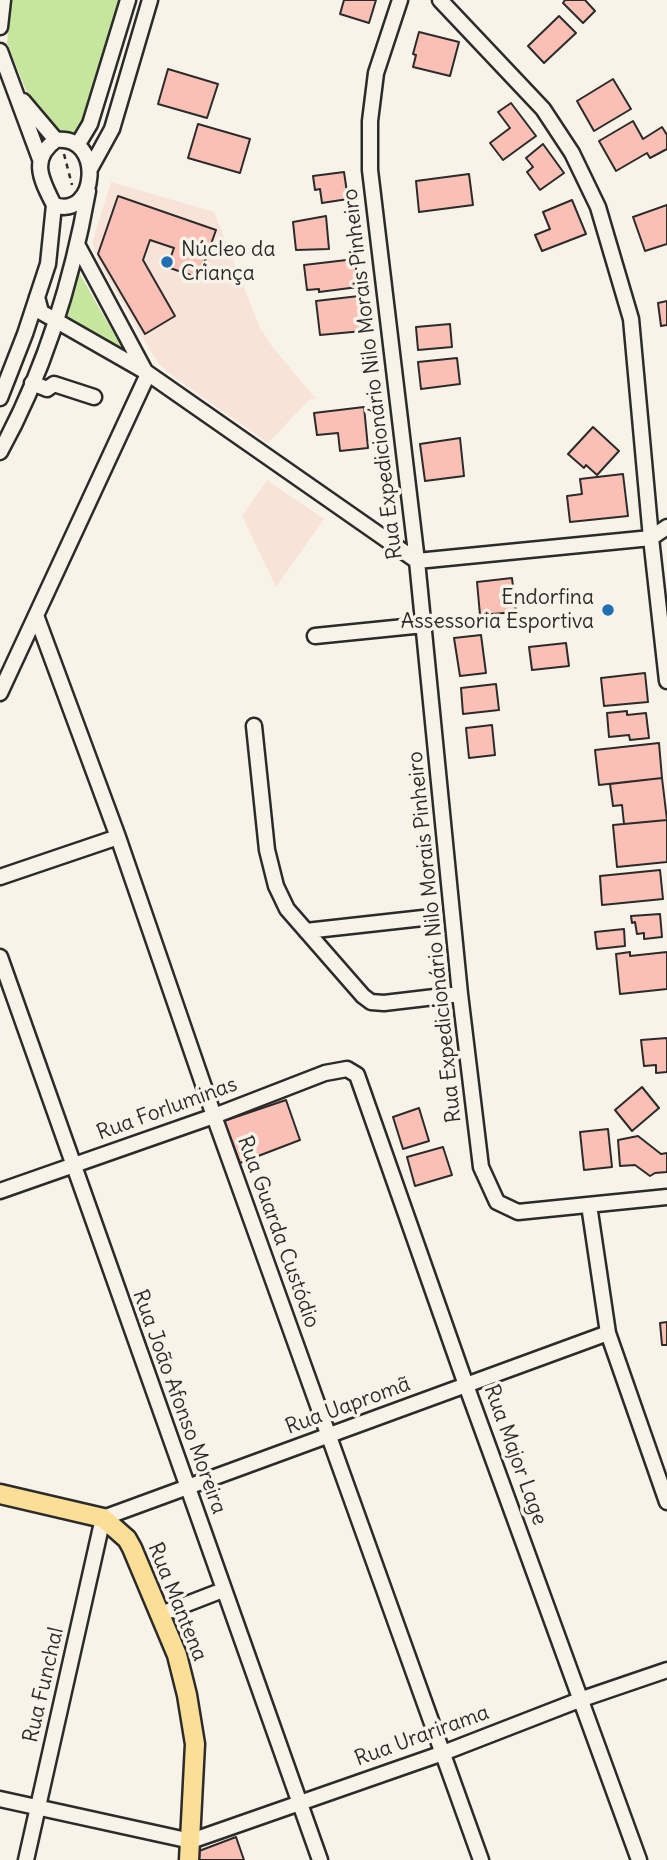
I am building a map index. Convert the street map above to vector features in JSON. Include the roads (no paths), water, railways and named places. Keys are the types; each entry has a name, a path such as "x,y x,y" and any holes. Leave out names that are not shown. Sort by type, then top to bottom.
{"main road":[{"path":"0,1494 103,1518"},
{"name":"Rua Mantena","path":"103,1518 127,1539 177,1655 195,1744 189,1860"}],"street":[{"path":"0,27 3,0"},
{"path":"78,144 90,124 128,0"},
{"path":"90,169 112,129 150,0"},
{"name":"Rua Expedicionário Nilo Morais Pinheiro","path":"400,0 376,74 370,121 370,170 417,561 460,994 481,1167 497,1202 518,1212 589,1205"},
{"path":"440,0 543,109 572,153 598,207 617,264 631,319 667,681"},
{"path":"0,51 40,159 44,186 54,205 48,264 0,398"},
{"path":"13,89 56,140"},
{"path":"0,452 35,376 55,321 78,246 88,191 90,169 87,156 78,144 56,140 47,147 40,159"},
{"path":"54,205 63,208 79,203 88,191"},
{"path":"78,246 147,373"},
{"path":"37,297 41,312 147,373 417,561 651,538 667,527"},
{"path":"0,693 37,618 147,373"},
{"path":"35,376 47,389 54,384 94,397"},
{"name":"Rua Guarda Custódio","path":"37,618 118,837 214,1116 481,1860"},
{"path":"315,636 424,625"},
{"path":"254,726 270,862 276,886 287,909 371,1002 384,1003 460,994"},
{"path":"0,877 118,837"},
{"path":"306,931 432,917"},
{"name":"Rua João Afonso Moreira","path":"0,957 320,1860"},
{"name":"Rua Forluminas","path":"0,1191 214,1116 325,1073 347,1069"},
{"name":"Rua Major Lage","path":"347,1069 357,1075 363,1086 467,1385 639,1860"},
{"path":"667,1197 589,1205 608,1333 667,1502"},
{"name":"Rua Uapromã","path":"103,1518 608,1333"},
{"name":"Rua Funchal","path":"26,1860 103,1518"},
{"path":"161,1614 223,1590"},
{"name":"Rua Urarirama","path":"191,1841 443,1753 582,1699 667,1670"},
{"path":"0,1799 191,1841"}],"place":[{"name":"Núcleo da Criança","path":"167,262"},
{"name":"Endorfina Assessoria Esportiva","path":"608,610"}]}
